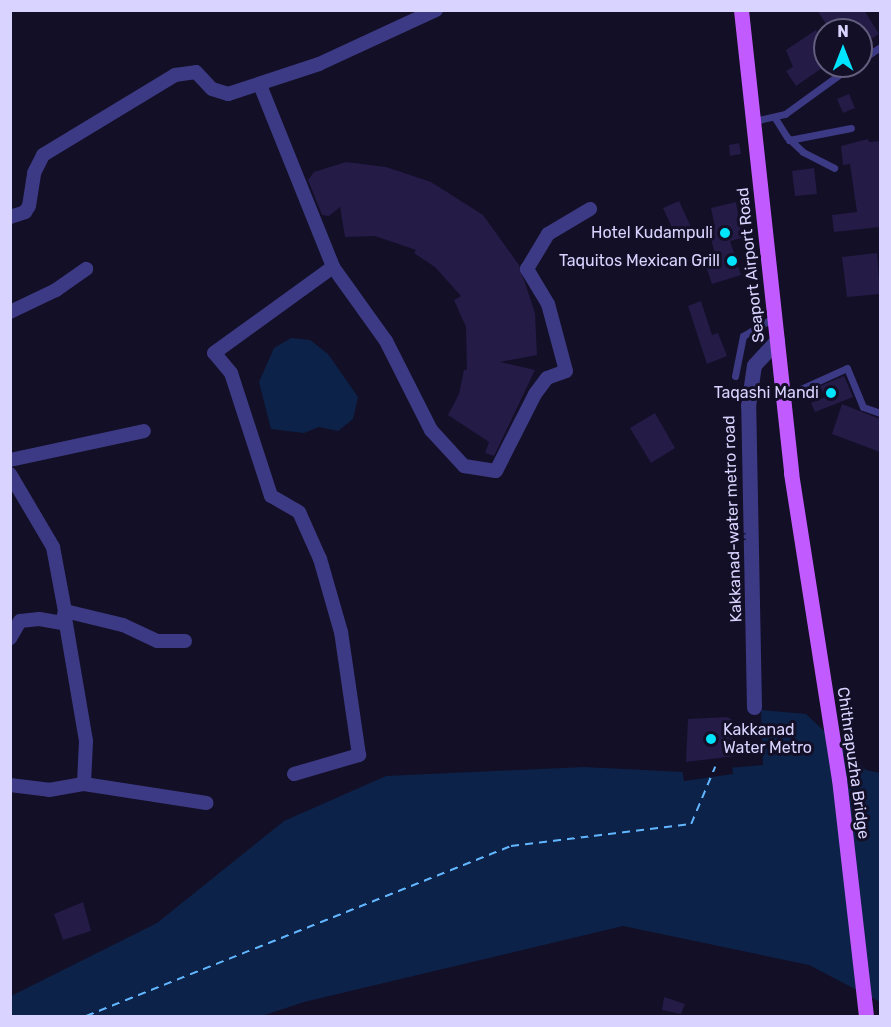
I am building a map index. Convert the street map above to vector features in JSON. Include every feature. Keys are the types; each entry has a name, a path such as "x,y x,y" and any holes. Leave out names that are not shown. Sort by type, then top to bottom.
{"main road":[{"name":"Seaport Airport Road","path":"741,10 798,515"},
{"name":"Chithrapuzha Bridge","path":"798,515 839,779 866,1017"}],"street":[{"path":"10,217 25,212 29,206 34,173 43,155 175,75 196,72 220,94 260,85 319,64 436,10"},
{"path":"260,85 333,267 386,341 431,430 464,466 496,471 535,394 547,378 566,371 548,304 527,269 548,234 590,209"},
{"path":"294,774 359,755 341,632 320,559 299,512 271,496 231,373 214,353 333,267"},
{"path":"10,312 56,290 86,269"},
{"name":"Kakkanad-water metro road","path":"754,707 748,406 754,365 777,340"},
{"path":"10,460 144,431"},
{"path":"12,482 53,547 86,741 84,784"},
{"path":"10,638 20,621 39,619 62,623 65,615"},
{"path":"65,615 123,625 158,641 185,641"},
{"path":"10,785 49,790 84,784 207,803"}],"lane":[{"path":"754,121 775,118 789,112 835,78"},
{"path":"775,118 789,140 834,168"},
{"path":"789,140 851,128"},
{"path":"735,376 743,336 775,317"},
{"path":"783,397 847,368 863,407 880,413"}],"water":[{"path":"291,338 310,340 328,354 358,397 353,419 338,431 319,427 304,433 271,429 259,382 274,348"},
{"path":"761,710 806,714 866,770 880,773 880,1002 809,965 623,926 304,1002 262,1016 11,1016 11,996 157,923 284,821 386,776 584,767 683,772 763,765"}],"pier":[{"path":"732,765 733,774 684,781 682,769"}],"building":[{"path":"817,10 864,10 869,18 822,18"},
{"path":"873,24 879,34 873,38"},
{"path":"813,32 813,74 796,86 786,71 793,67 786,50"},
{"path":"849,94 855,108 843,113 837,99"},
{"path":"868,139 869,142 880,141 880,227 834,232 832,215 857,212 850,164 843,165 841,146"},
{"path":"739,143 741,154 730,156 729,145"},
{"path":"346,162 386,167 431,182 483,215 519,265 535,313 537,355 500,362 535,370 494,456 485,453 489,442 448,415 459,394 464,370 467,370 466,327 454,300 461,296 435,267 414,253 416,250 375,236 345,237 340,207 329,216 322,215 308,180 314,172"},
{"path":"814,168 817,194 795,196 792,171"},
{"path":"679,201 691,227 675,234 663,208"},
{"path":"736,202 742,238 730,241 741,275 712,284 704,260 716,257 708,229 715,227 711,208"},
{"path":"877,253 880,294 847,297 842,257"},
{"path":"701,301 712,335 718,333 727,356 707,364 688,306"},
{"path":"844,376 853,397 815,412 811,403 825,397 820,386"},
{"path":"842,404 880,419 880,452 832,434"},
{"path":"655,413 675,448 651,463 630,428"},
{"name":"Kakkanad Water Metro","path":"727,717 734,721 735,756 686,762 688,719"},
{"path":"83,902 91,931 63,940 54,914"},
{"path":"664,997 685,1004 681,1014 662,1010"}],"ferry route":[{"path":"86,1016 511,846 691,824 715,767"}],"place":[{"name":"Hotel Kudampuli","path":"725,233"},
{"name":"Taquitos Mexican Grill","path":"732,261"},
{"name":"Taqashi Mandi","path":"831,393"},
{"name":"Kakkanad Water Metro","path":"711,739"}]}
